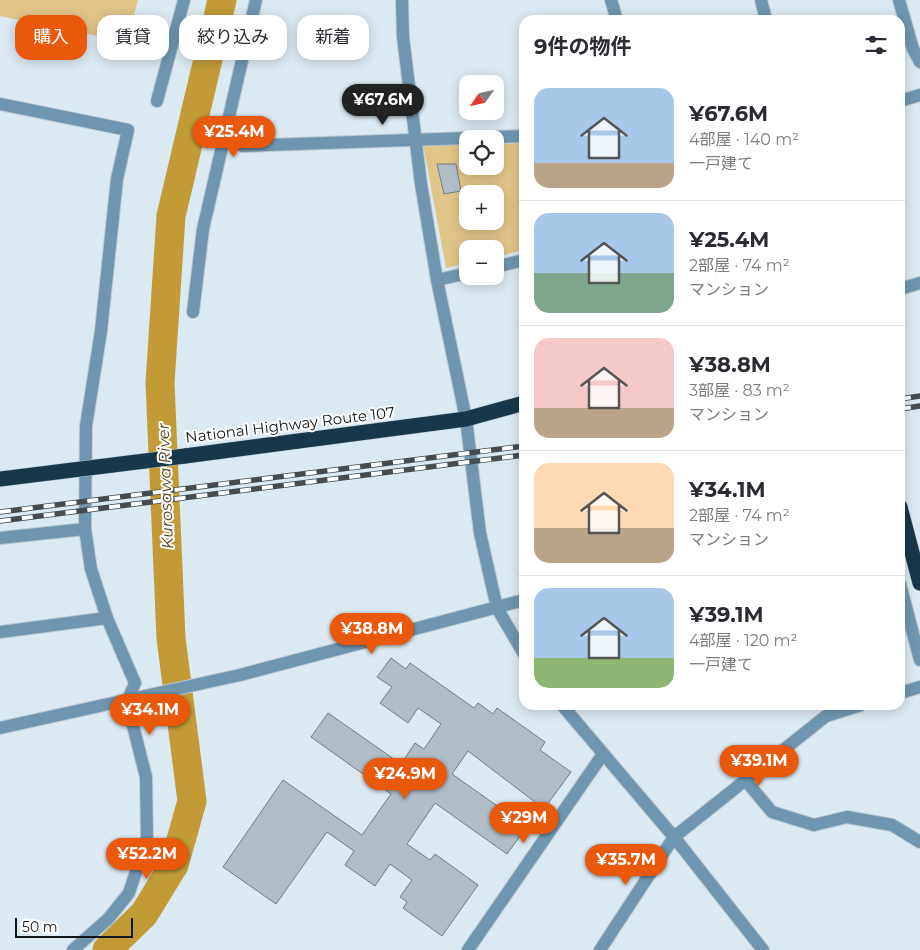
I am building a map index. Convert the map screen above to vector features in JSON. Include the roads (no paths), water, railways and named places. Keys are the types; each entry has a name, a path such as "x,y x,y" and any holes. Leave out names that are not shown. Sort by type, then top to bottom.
{"highway":[{"name":"National Highway Route 107","path":"0,479 466,419 519,404"},
{"path":"905,526 920,583"}],"street":[{"path":"157,101 184,0"},
{"path":"193,312 203,229 256,0"},
{"path":"402,0 403,37 436,280 466,419 480,533 497,608 519,645"},
{"path":"611,0 616,15"},
{"path":"761,0 765,15"},
{"path":"899,0 904,15"},
{"path":"905,20 920,62"},
{"path":"905,100 920,95"},
{"path":"0,104 128,130 117,179 101,331 86,426 86,528 91,569 108,618 135,683 127,702 146,778 147,838 129,893 108,919 72,950"},
{"path":"243,146 519,136"},
{"path":"504,265 519,261"},
{"path":"436,280 459,275"},
{"path":"905,288 920,283"},
{"path":"0,538 86,528"},
{"path":"0,728 127,702 519,601"},
{"path":"905,603 920,660"},
{"path":"0,632 108,618"},
{"path":"905,692 920,687"},
{"path":"566,710 674,837 763,950"},
{"path":"600,950 674,837 745,780 825,710"},
{"path":"468,950 603,754"},
{"path":"745,780 772,812 814,824 847,817 892,825 920,842"}],"waterway":[{"name":"Kurosawa River","path":"107,950 144,914 174,865 192,801 171,638 160,383 171,216 222,0"}],"railway":[{"path":"905,398 920,396"},
{"path":"905,408 920,406"},
{"path":"0,512 519,447"},
{"path":"0,521 519,456"}]}
